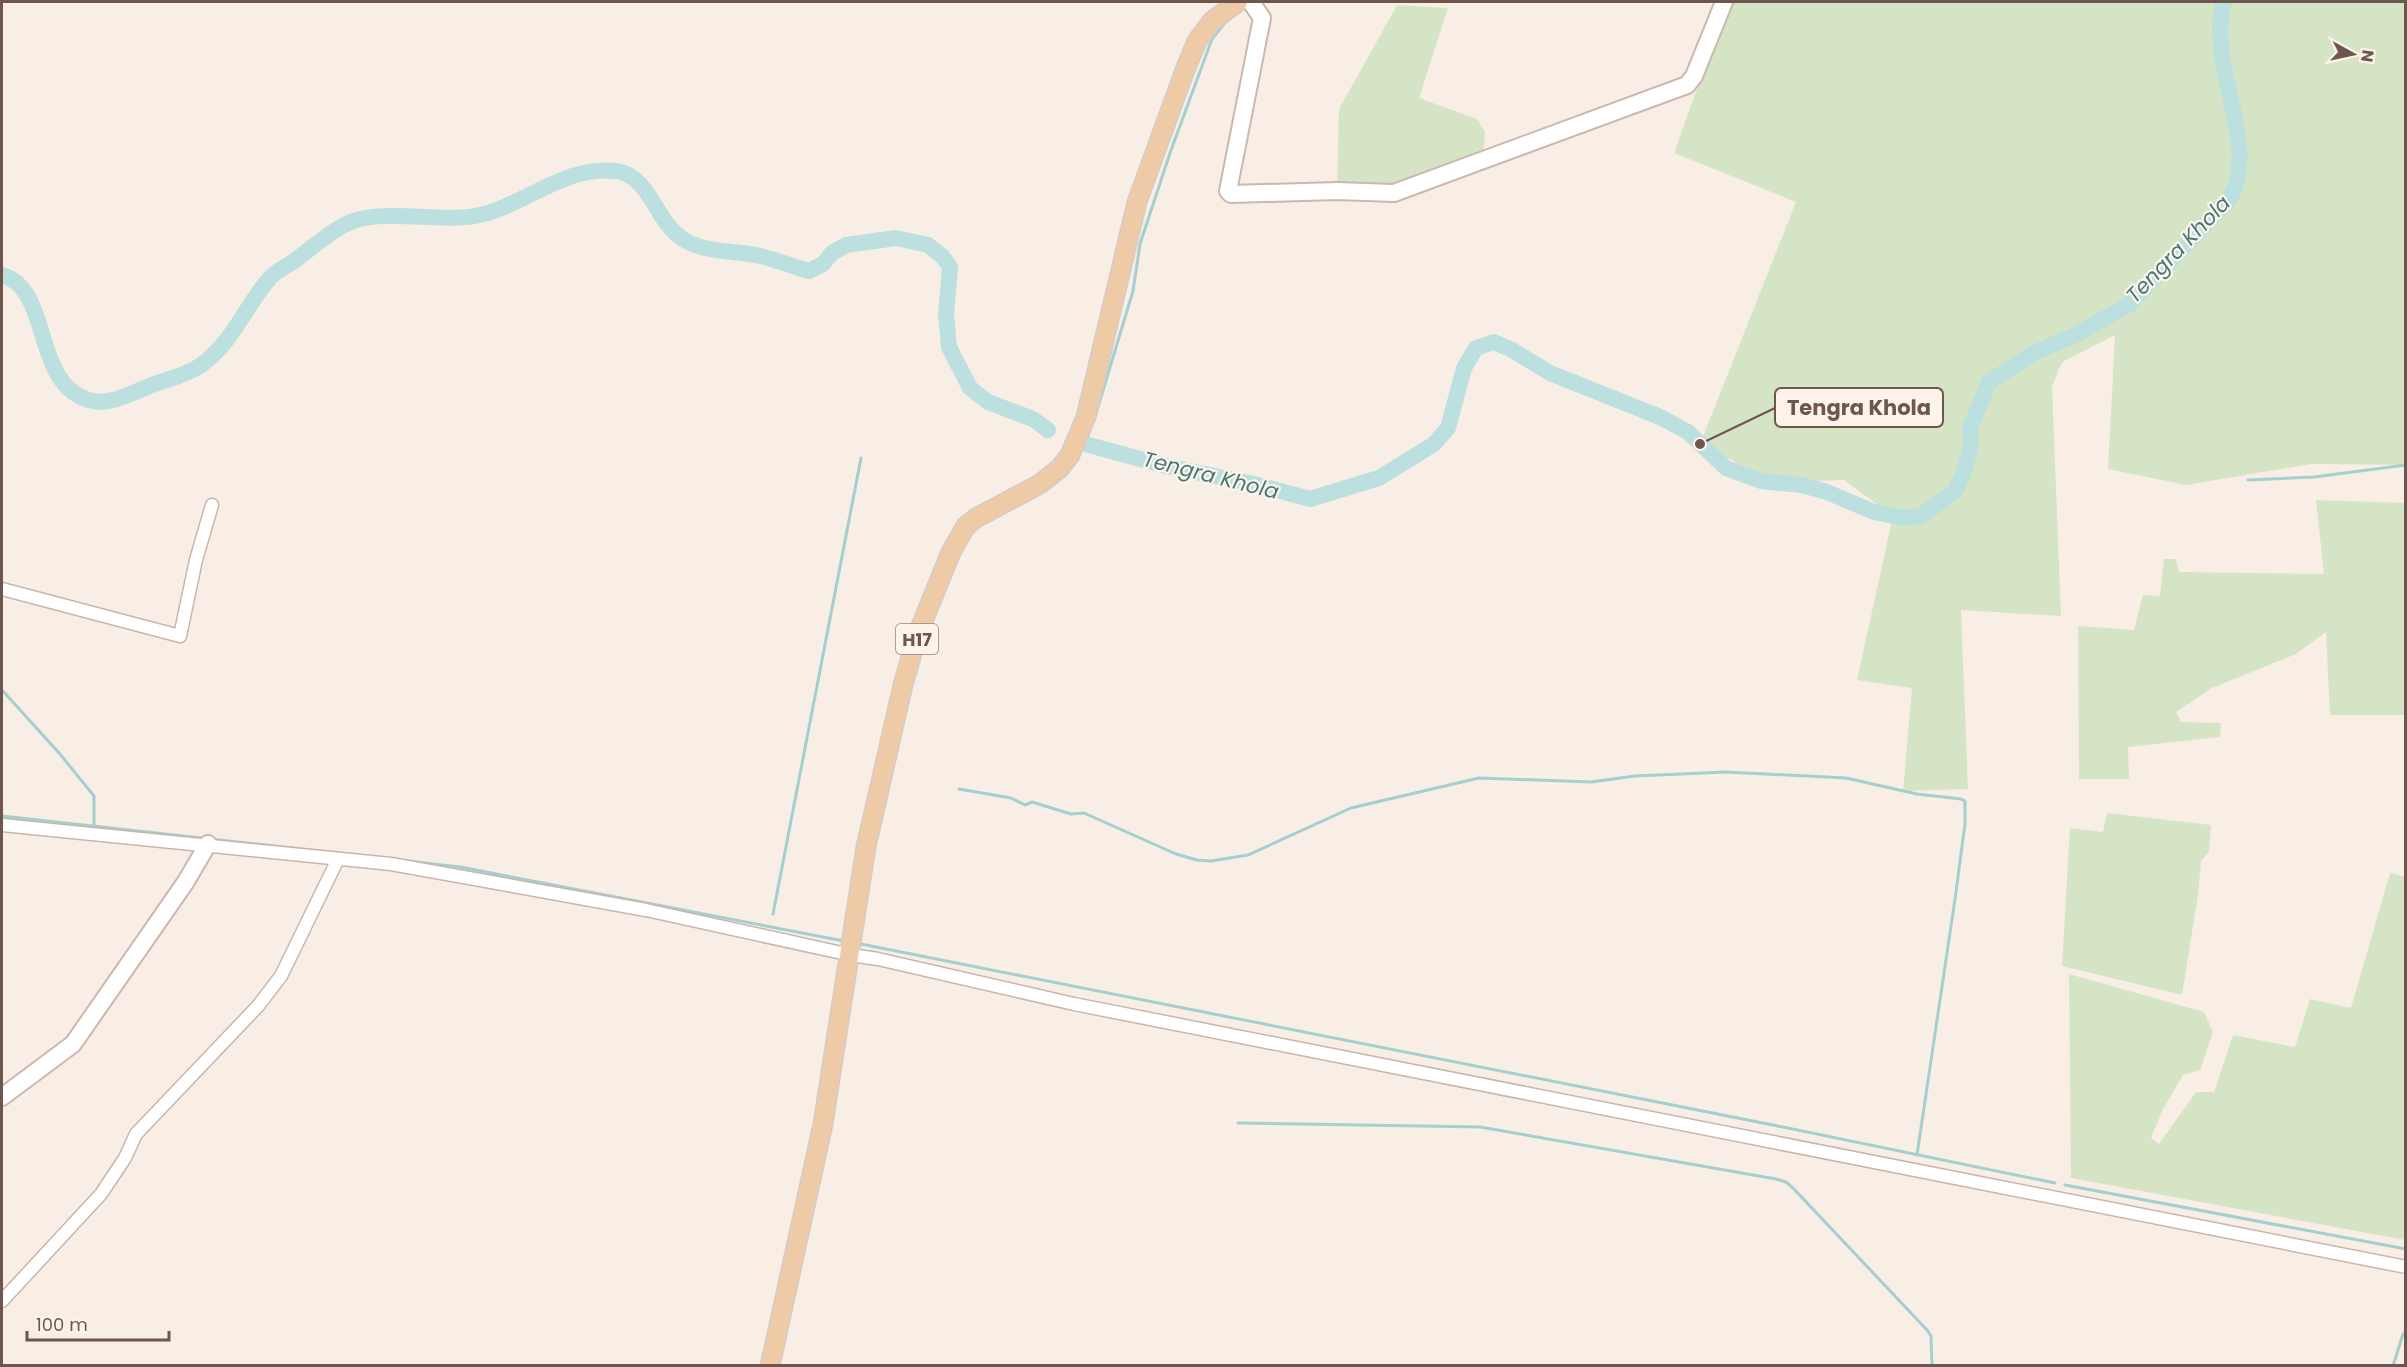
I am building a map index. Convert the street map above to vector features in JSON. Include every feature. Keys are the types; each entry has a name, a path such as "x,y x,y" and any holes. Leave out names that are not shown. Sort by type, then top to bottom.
{"main road":[{"name":"H17","path":"770,1365 823,1124 866,847 898,708 918,636 951,552 966,526 976,518 1040,484 1060,468 1070,455 1086,417 1137,202 1185,70 1197,42 1212,21 1238,2"}],"street":[{"path":"1251,2 1262,18 1228,191 1231,194 1336,191 1394,193 1687,85 1694,76 1724,2"},
{"path":"2,589 180,636 196,560 212,505"},
{"path":"2,825 391,864 519,886 646,910 850,955 878,958 1074,1004 2406,1267"},
{"path":"2,1096 73,1044 185,883 208,844"},
{"path":"2,1300 101,1194 125,1158 136,1134 258,1006 281,976 338,859"}],"green space":[{"path":"1728,2 2405,3 2405,465 2311,464 2186,485 2108,469 2115,335 2062,362 2052,386 2061,616 1961,610 1968,789 1903,791 1912,688 1857,680 1893,516 1844,480 1774,482 1700,444 1796,202 1674,153"},
{"path":"1397,5 1448,8 1419,98 1477,119 1485,132 1483,161 1394,193 1337,191 1339,109"},
{"path":"2316,500 2405,503 2405,715 2330,715 2326,632 2296,654 2212,688 2176,712 2181,722 2221,723 2220,737 2128,747 2129,779 2079,779 2078,626 2134,630 2143,595 2160,596 2164,559 2176,559 2179,572 2324,574"},
{"path":"2107,813 2211,825 2209,852 2201,861 2198,895 2182,995 2062,966 2070,828 2103,832"},
{"path":"2390,873 2406,877 2405,1240 2071,1178 2069,974 2204,1012 2213,1032 2200,1070 2183,1075 2163,1109 2151,1138 2159,1144 2196,1092 2214,1092 2233,1035 2295,1047 2310,999 2351,1008"}],"waterway":[{"name":"Tengra Khola","path":"1085,444 1166,466 1254,484 1310,499 1379,478 1434,444 1448,428 1464,368 1476,348 1494,342 1550,373 1660,417 1688,432 1726,468 1761,481 1802,485 1827,492 1874,512 1903,518 1921,516 1955,491 1970,450 1970,428 1989,382 2034,353 2077,334 2130,304 2229,200 2237,179 2239,155 2237,130 2221,51 2220,26 2224,2"},
{"path":"1095,417 1133,291 1140,244 1170,153 1212,39 1228,19"},
{"path":"2,275 18,284 29,299 50,359 60,378 73,392 93,401 106,402 181,375 201,365 222,346 271,276 346,224 360,219 392,216 444,218 475,216 493,211 578,174 616,171 636,180 671,229 697,246 756,255 809,271 823,264 832,253 846,245 896,238 928,245 943,257 950,267 946,314 949,347 970,388 988,402 1033,419 1048,430"},
{"path":"1085,444 1089,432"},
{"path":"773,914 861,458"},
{"path":"2248,480 2314,477 2406,465"},
{"path":"2,690 60,754 94,796 94,825"},
{"path":"959,789 1011,798 1025,805 1032,802 1071,814 1084,813 1176,854 1211,861 1248,855 1351,808 1479,778 1591,782 1635,776 1726,772 1846,778 1917,794 1961,799 1965,801 1965,824 1917,1155"},
{"path":"2,816 357,855"},
{"path":"399,860 460,867 844,941"},
{"path":"861,944 2055,1183"},
{"path":"1238,1123 1480,1127 1786,1182 1927,1330 1931,1336 1932,1366"},
{"path":"2065,1185 2406,1249"},
{"path":"2393,1366 2403,1334"}],"place":[{"name":"Tengra Khola","path":"1700,444"}]}
